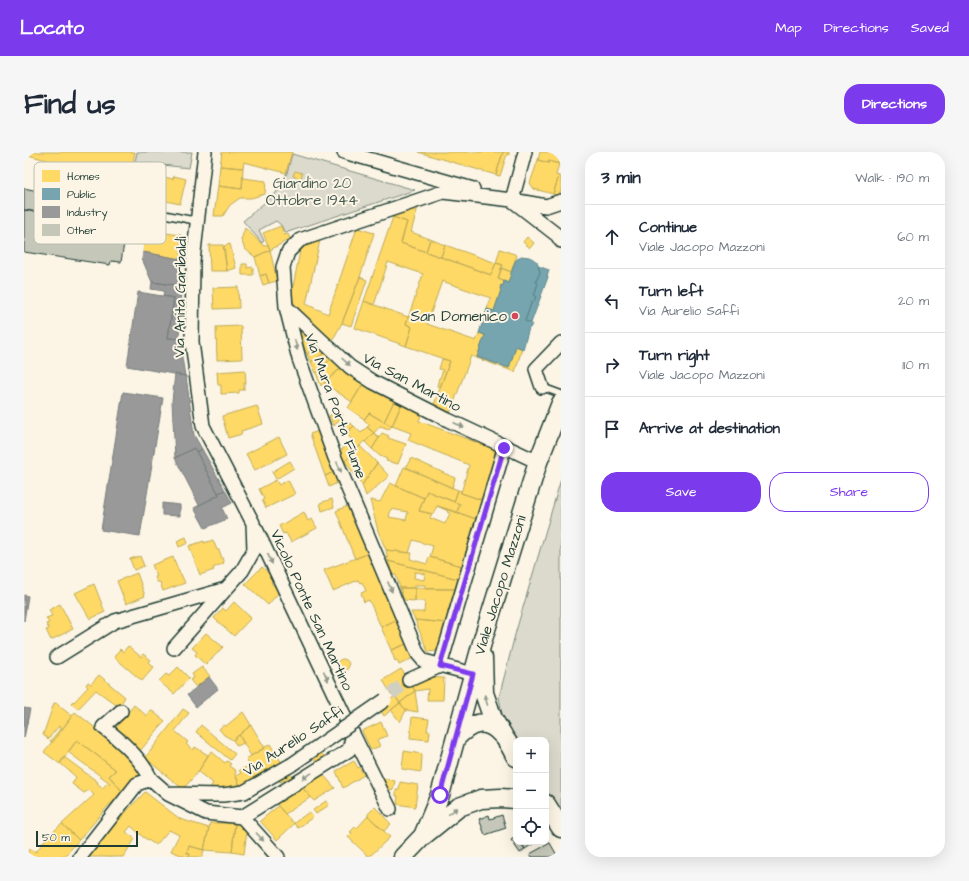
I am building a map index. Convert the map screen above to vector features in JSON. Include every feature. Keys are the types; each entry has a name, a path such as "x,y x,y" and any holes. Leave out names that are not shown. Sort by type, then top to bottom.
{"street":[{"name":"Via Anita Garibaldi","path":"174,648 242,571 254,550 253,523 203,426 192,342 194,261 205,152"},
{"path":"344,152 512,200 557,235 561,241"},
{"path":"512,200 525,152"},
{"name":"Via Mura Porta Fiume","path":"440,666 424,661 418,654 335,458 299,359 286,307 283,267 288,252 300,240 443,192 512,200 546,206 561,201"},
{"name":"Via San Martino","path":"286,307 350,366 373,382 448,420 538,462"},
{"path":"542,387 536,369 561,343"},
{"name":"Viale Jacopo Mazzoni","path":"422,836 440,795 483,639 538,462 561,403"},
{"path":"440,666 505,446"},
{"name":"Vicolo Ponte San Martino","path":"253,523 390,809"},
{"path":"57,657 115,621 226,589"},
{"path":"483,639 484,693 493,719 513,752"},
{"path":"409,680 440,666 473,674"},
{"name":"Via Aurelio Saffi","path":"168,794 223,795 244,792 291,765 388,697"},
{"path":"121,711 103,727 122,741 145,767 151,779 168,794 206,813 242,817 349,750 353,734"},
{"path":"456,738 466,728 474,724 481,723 489,725 502,735"},
{"path":"80,857 138,784 151,779"},
{"path":"403,857 422,836 459,807 481,799 513,799"},
{"path":"549,809 555,821"},
{"path":"242,817 278,857"}],"lane":[{"path":"166,215 197,221"},
{"path":"542,387 561,394"}],"green space":[{"path":"137,152 192,152 189,168 166,165 166,162 135,162"},
{"name":"Giardino 20 Ottobre 1944","path":"292,154 415,190 285,233 281,225 276,221 259,230 264,241 262,243 243,221 276,193 287,173"},
{"path":"561,479 561,814 549,794 549,737 514,737 502,714 499,697 516,631"}],"building: Homes":[{"path":"24,152 135,152 133,162 54,162 24,154"},
{"path":"222,152 292,152 286,173 244,162 243,168 220,166"},
{"path":"418,152 503,152 496,175"},
{"path":"503,152 509,152 509,155 507,154 500,176 496,175"},
{"path":"540,152 561,152 559,164 538,160"},
{"path":"538,160 559,164 556,175 559,176 553,194 534,189 530,183"},
{"path":"220,166 243,168 242,189 218,186"},
{"path":"295,171 302,173 301,179 293,176"},
{"path":"174,176 186,179 180,204 166,201 166,177 173,179"},
{"path":"559,176 561,177 561,192 556,195 553,194"},
{"path":"243,178 266,181 265,194 251,198 240,198 230,205 223,216 214,216 218,186 242,189"},
{"path":"418,207 411,232 430,239 426,252 401,243 407,222 393,217 396,210"},
{"path":"393,217 407,222 401,243 491,275 496,263 503,265 498,279 504,281 503,286 501,285 501,290 494,311 487,309 491,298 442,281 427,324 476,341 479,333 485,335 477,357 509,368 516,346 522,349 515,372 471,356 449,416 433,407 450,361 406,346 412,327 406,324 423,274 388,262 374,305 364,301"},
{"path":"281,226 284,235 288,234 290,239 270,250 263,233"},
{"path":"245,228 264,246 268,244 270,250 255,257 245,249 241,240"},
{"path":"357,228 374,233 360,277 342,323 331,343 293,302 291,297 301,246 320,240 306,304 328,314"},
{"path":"166,233 181,235 180,246 182,246 180,259 143,252 144,244 166,244"},
{"path":"527,237 534,243 530,248 523,242"},
{"path":"430,239 445,245 441,257 426,252"},
{"path":"230,244 236,268 227,271 224,246"},
{"path":"209,245 223,245 227,271 210,271"},
{"path":"445,245 496,263 491,275 441,257"},
{"path":"500,249 517,255 511,272 501,268 503,265 496,263"},
{"path":"270,250 277,281 269,283 266,274 260,276 255,257"},
{"path":"242,264 247,264 247,268 253,267 253,275 242,275"},
{"path":"501,268 512,272 508,283 498,279"},
{"path":"266,274 269,283 263,285 260,276"},
{"path":"360,277 367,280 351,326 342,323"},
{"path":"238,287 239,308 214,309 213,288"},
{"path":"364,301 408,317 406,324 412,327 406,346 355,328"},
{"path":"303,324 313,336 302,342 296,327"},
{"path":"241,326 242,359 217,360 216,327"},
{"path":"313,336 320,345 307,354 302,342"},
{"path":"320,345 326,352 311,362 307,354"},
{"path":"326,352 332,358 316,373 311,362"},
{"path":"332,358 342,367 321,386 316,373"},
{"path":"442,359 450,361 440,387 437,386 443,370 439,369"},
{"path":"342,367 364,382 352,402 324,383"},
{"path":"245,370 246,383 244,383 244,390 239,390 239,393 221,394 221,385 218,385 217,372"},
{"path":"364,382 395,399 384,422 369,413 364,419 348,408"},
{"path":"395,399 402,403 392,426 384,422"},
{"path":"402,403 422,412 419,421 478,443 479,441 498,447 482,500 461,493 469,465 408,440 411,433 392,426"},
{"path":"257,406 263,424 241,431 242,434 228,438 222,416"},
{"path":"338,409 343,415 334,426 329,416"},
{"path":"369,413 392,426 389,429 380,426 374,433 367,427 370,425 364,420"},
{"path":"350,423 354,426 346,433 342,429"},
{"path":"354,426 361,433 367,427 374,433 358,448 346,433"},
{"path":"318,431 336,471 325,476 310,434"},
{"path":"374,433 379,438 372,449 365,442"},
{"path":"382,433 389,436 388,438 406,444 398,464 386,461 387,459 380,456 372,449"},
{"path":"279,437 287,454 255,470 246,454"},
{"path":"351,441 358,448 345,461 339,452"},
{"path":"360,446 377,463 362,485 345,461"},
{"path":"411,458 455,478 452,488 406,467"},
{"path":"290,461 294,468 276,479 272,472"},
{"path":"377,463 389,476 366,496 362,485"},
{"path":"404,467 458,490 454,502 427,491 424,498 396,486"},
{"path":"336,471 341,481 329,487 325,476"},
{"path":"276,480 279,485 288,480 295,494 266,508 262,500 264,499 259,489"},
{"path":"390,483 424,498 419,511 432,514 430,518 445,524 450,513 437,506 476,519 462,566 430,557 433,546 413,540 409,553 386,550 378,531 370,500 380,502","holes":["391,509 408,512 406,520 389,517"]},
{"path":"458,490 461,491 461,493 482,500 476,519 457,512 460,504 454,502"},
{"path":"427,491 460,504 457,512 437,506 433,514 419,511"},
{"path":"332,499 334,507 322,511 320,503"},
{"path":"352,504 372,552 355,559 336,511"},
{"path":"304,512 308,521 312,519 317,528 291,542 286,533 283,534 279,526"},
{"path":"186,537 188,543 179,547 177,541"},
{"path":"213,540 224,563 213,568 214,570 200,575 189,546 204,541 204,543"},
{"path":"386,550 412,553 410,559 427,564 429,557 462,566 458,579 388,561"},
{"path":"372,552 398,619 381,627 369,600 364,602 361,593 366,591 362,582 360,583 358,580 333,591 324,570"},
{"path":"140,556 144,566 134,570 130,559"},
{"path":"173,557 185,583 163,591 160,582 157,582 155,577 157,576 152,565"},
{"path":"388,561 458,579 455,589 425,589 425,585 415,585 415,588 400,588 396,575 393,575","holes":["415,572 425,573 424,580 414,578"]},
{"path":"262,567 271,575 269,577 273,580 271,583 280,591 268,605 245,584"},
{"path":"137,573 145,596 126,604 117,581"},
{"path":"94,584 105,612 90,619 75,593"},
{"path":"400,588 415,588 415,601 404,600"},
{"path":"415,588 455,589 448,611 447,623 415,620 411,612 424,612 425,601 415,601"},
{"path":"234,602 251,618 234,636 214,618 223,608 226,611"},
{"path":"60,604 73,629 51,640 46,630 49,629 46,624 49,623 46,618 52,616 49,610"},
{"path":"398,619 409,643 391,650 381,627"},
{"path":"415,620 447,623 442,642 437,651 428,652"},
{"path":"206,633 223,647 206,665 195,655 197,652 192,648"},
{"path":"409,643 415,657 399,665 397,660 395,661 391,650"},
{"path":"128,646 141,657 143,654 151,660 148,663 154,667 142,681 114,657 120,649 123,652"},
{"path":"341,659 345,659 349,665 345,671 341,671 337,667 337,663"},
{"path":"178,667 189,678 174,694 159,681 166,674 169,676"},
{"path":"202,667 210,676 196,687 190,680 194,677 192,674"},
{"path":"401,669 415,691 400,703 395,696 391,694 383,680"},
{"path":"99,675 125,697 119,707 96,690 78,709 71,703 73,701 74,702 88,687 86,685 88,682 91,684"},
{"path":"421,677 444,678 443,700 427,700 428,689 415,691 411,683"},
{"path":"415,691 418,712 406,710 400,703"},
{"path":"395,696 400,703 384,716 379,708"},
{"path":"54,703 59,704 58,705 72,716 52,743 50,741 61,728 59,726 48,739 43,735"},
{"path":"400,703 406,710 400,722 391,710"},
{"path":"134,705 147,716 151,710 165,721 140,751 114,730"},
{"path":"183,709 189,713 175,731 188,742 186,744 193,750 195,747 208,755 198,772 183,789 145,758"},
{"path":"75,712 135,759 147,771 124,793 109,776 116,770 77,740 60,764 44,752"},
{"path":"243,712 251,725 233,740 224,735 219,729 224,725 226,726"},
{"path":"412,717 429,719 427,731 430,731 429,740 410,738"},
{"path":"381,722 387,736 377,740 380,746 371,750 362,731"},
{"path":"201,725 235,754 230,760 196,732"},
{"path":"251,725 265,748 251,756 239,735"},
{"path":"239,735 244,743 237,746 233,740"},
{"path":"77,740 116,770 109,776 124,793 108,806 79,840 62,824 94,795 89,790 84,793 72,784 76,777 60,763 64,757 98,782 97,783 103,788 107,783 110,783 68,752"},
{"path":"270,744 282,763 241,788 236,776 241,773 239,770 250,766 246,759"},
{"path":"211,751 225,763 227,761 231,764 229,766 236,771 235,775 241,788 210,788 213,783 198,772"},
{"path":"404,751 422,754 421,772 402,769"},
{"path":"321,752 325,758 317,764 313,758"},
{"path":"354,761 364,775 343,788 336,771"},
{"path":"288,771 292,777 280,782 278,779"},
{"path":"321,772 335,788 314,801 300,785"},
{"path":"383,778 395,781 393,790 388,789"},
{"path":"400,782 418,785 415,807 397,804 398,796 396,796 396,790 399,790"},
{"path":"300,785 311,797 285,814 274,801"},
{"path":"145,792 180,819 209,828 204,850 189,846 187,853 190,854 189,857 186,857 171,851 179,835 169,830 156,845 143,837 131,826 126,832 135,839 123,857 89,857 107,832"},
{"path":"326,801 329,805 316,814 313,810"},
{"path":"278,806 294,824 277,840 260,821"},
{"path":"375,807 391,824 384,831 368,816 368,814"},
{"path":"309,812 313,817 298,828 294,823"},
{"path":"368,816 390,837 369,857 348,837 352,833 350,832 355,827 357,828"},
{"path":"210,823 235,823 232,852 204,850"},
{"path":"235,823 241,823 247,830 244,854 232,852"},
{"path":"62,824 79,840 64,857 24,857 24,853 27,854 30,849 36,852 47,837"},
{"path":"189,846 204,850 202,857 189,857 190,854 187,853"}],"building: Public":[{"path":"521,256 529,257 537,262 540,272 536,282 538,283 534,296 536,296 534,302 532,301 525,321 532,324 529,328 523,349 516,346 509,368 477,357 485,335 479,333 487,309 494,311 501,290 501,285 503,286 504,281 508,283 515,261"},
{"path":"538,266 549,270 548,277 531,323 525,321 532,301 534,302 536,296 534,296 538,283 536,282 540,272"}],"building: Industry":[{"path":"143,252 180,259 181,286 152,282 142,259"},
{"path":"152,282 181,286 179,339 168,338 174,298 163,296 164,291 151,289"},
{"path":"138,292 174,298 168,338 179,339 185,376 127,366"},
{"path":"175,374 186,376 194,435 202,449 197,452 194,448 175,458 172,401"},
{"path":"123,392 163,398 140,536 101,530"},
{"path":"194,448 219,495 199,505 175,458"},
{"path":"202,449 225,490 218,493 197,452"},
{"path":"225,490 232,503 222,508 227,519 205,528 194,508 219,495 218,493"},
{"path":"162,503 180,505 180,516 162,515"},
{"path":"24,595 28,596 24,621"},
{"path":"209,677 218,689 196,707 187,695"},
{"path":"24,708 30,709 24,738"}],"building: Other":[{"path":"24,188 34,190 34,212 24,210"},
{"path":"24,210 34,212 34,244 124,244 121,262 111,261 110,265 24,252"},
{"path":"489,815 490,819 502,815 506,828 485,835 479,819"},
{"path":"549,844 558,857 532,857 530,854 549,845"},
{"path":"514,845 522,845 525,849 520,853"},
{"path":"522,845 531,845 525,849"}],"tunnel":[{"path":"391,694 409,680"}],"place":[{"name":"San Domenico","path":"515,316"}],"route":[{"path":"440,795 473,674 440,666 504,448"}]}
